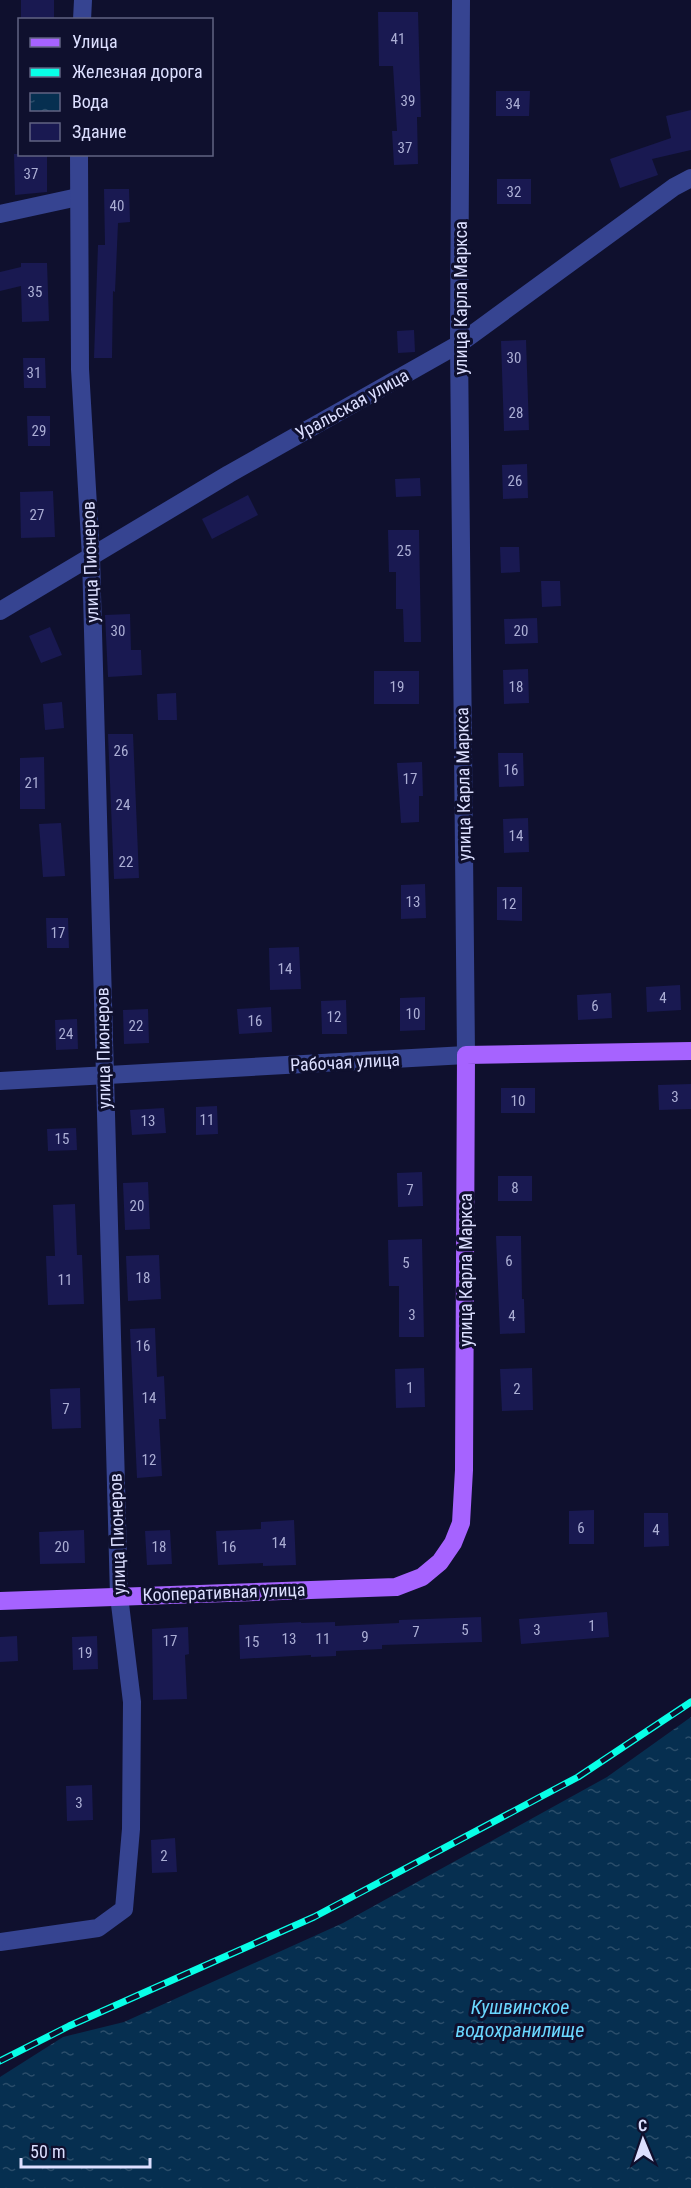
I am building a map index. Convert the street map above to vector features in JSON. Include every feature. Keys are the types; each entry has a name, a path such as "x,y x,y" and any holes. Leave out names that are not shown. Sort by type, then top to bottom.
{"main road":[{"name":"Рабочая улица","path":"466,1055 690,1052"},
{"name":"улица Карла Маркса","path":"440,1562 453,1543 461,1523 464,1470 466,1055"},
{"name":"Кооперативная улица","path":"0,1601 396,1587 422,1578 440,1562"}],"street":[{"path":"82,0 82,18"},
{"name":"улица Карла Маркса","path":"461,0 459,344 466,1055"},
{"name":"улица Пионеров","path":"0,1942 98,1928 124,1909 131,1828 132,1702 118,1596 91,556 80,369 79,156"},
{"name":"Уральская улица","path":"0,611 229,474 459,344 691,178"},
{"path":"0,214 78,196"},
{"name":"Рабочая улица","path":"0,1081 466,1055"}],"water":[{"name":"Кушвинское водохранилище","path":"691,1717 691,2188 0,2188 0,2077 63,2037 124,2022 343,1923 607,1777"}],"building":[{"path":"21,0 54,0 54,18 21,18"},
{"path":"378,12 418,12 421,117 417,117 418,164 394,165 392,131 397,131 393,66 379,66"},
{"path":"496,91 530,91 529,116 496,116"},
{"path":"691,110 691,150 652,159 658,175 620,188 610,159 671,138 666,116"},
{"path":"14,154 47,156 47,192 15,195"},
{"path":"497,179 531,179 531,204 497,204"},
{"path":"104,189 129,189 130,222 118,223 115,292 113,291 112,358 94,358 98,245 105,245"},
{"path":"21,263 47,263 49,321 22,322 21,286 0,291 0,272 21,267"},
{"path":"414,330 415,352 398,353 397,331"},
{"path":"526,340 529,430 504,431 501,341"},
{"path":"23,358 45,358 46,388 24,388"},
{"path":"27,416 50,416 50,446 28,446"},
{"path":"527,464 528,498 503,499 502,465"},
{"path":"420,478 421,496 396,497 395,479"},
{"path":"53,491 55,537 21,538 20,492"},
{"path":"248,495 258,515 212,539 202,519"},
{"path":"388,530 419,530 421,642 404,642 403,609 396,609 396,572 389,572"},
{"path":"500,547 519,547 520,572 501,573"},
{"path":"541,581 560,581 561,606 542,607"},
{"path":"130,614 131,650 141,650 142,675 108,677 105,615"},
{"path":"537,618 538,643 505,644 504,619"},
{"path":"50,627 62,655 41,663 29,636"},
{"path":"528,669 529,703 504,704 503,670"},
{"path":"374,671 419,671 419,704 374,704"},
{"path":"176,693 177,720 158,720 157,694"},
{"path":"62,702 64,728 45,730 43,704"},
{"path":"108,734 133,734 139,878 114,879"},
{"path":"498,753 523,753 524,786 499,787"},
{"path":"44,757 45,809 20,809 20,758"},
{"path":"422,762 423,796 419,796 419,822 401,823 397,763"},
{"path":"528,818 529,852 504,853 503,819"},
{"path":"61,823 65,876 43,877 39,824"},
{"path":"425,884 426,918 401,919 401,885"},
{"path":"497,887 522,887 522,921 497,920"},
{"path":"46,918 68,918 69,948 47,948"},
{"path":"299,947 301,989 270,990 269,948"},
{"path":"680,985 681,1010 647,1012 646,987"},
{"path":"611,993 612,1018 578,1020 577,995"},
{"path":"425,997 425,1030 400,1031 400,998"},
{"path":"346,1000 347,1034 322,1034 321,1001"},
{"path":"271,1007 272,1032 239,1034 237,1009"},
{"path":"148,1009 149,1043 124,1044 123,1010"},
{"path":"77,1019 78,1049 56,1050 55,1020"},
{"path":"691,1084 691,1109 659,1110 658,1085"},
{"path":"501,1088 535,1088 535,1113 501,1113"},
{"path":"217,1106 218,1134 196,1135 196,1107"},
{"path":"164,1108 166,1133 132,1135 130,1110"},
{"path":"76,1128 77,1150 48,1151 47,1129"},
{"path":"422,1172 423,1206 398,1207 397,1173"},
{"path":"498,1176 532,1176 532,1201 498,1201"},
{"path":"148,1182 150,1229 125,1230 123,1183"},
{"path":"75,1204 77,1255 82,1255 84,1304 48,1305 46,1256 55,1256 53,1205"},
{"path":"496,1236 521,1236 525,1333 500,1334"},
{"path":"422,1239 424,1337 399,1337 399,1286 389,1286 388,1240"},
{"path":"159,1255 161,1299 128,1301 126,1256"},
{"path":"155,1328 157,1377 164,1376 166,1419 159,1419 162,1476 137,1478 130,1329"},
{"path":"424,1368 425,1407 396,1408 395,1369"},
{"path":"532,1368 533,1410 502,1411 500,1369"},
{"path":"80,1388 81,1428 52,1429 50,1389"},
{"path":"594,1510 594,1544 569,1544 569,1511"},
{"path":"644,1513 668,1513 669,1546 644,1547"},
{"path":"294,1520 296,1565 263,1566 263,1563 218,1565 216,1531 261,1529 261,1522"},
{"path":"84,1530 85,1563 40,1564 39,1532"},
{"path":"170,1530 172,1564 147,1565 145,1531"},
{"path":"607,1612 609,1637 521,1644 519,1619"},
{"path":"481,1617 482,1642 382,1645 382,1649 336,1651 336,1656 240,1659 239,1625 335,1622 335,1626 399,1623 399,1620"},
{"path":"188,1627 189,1654 185,1655 187,1699 153,1700 152,1629"},
{"path":"17,1636 18,1661 0,1662 0,1637"},
{"path":"97,1636 98,1669 73,1670 72,1637"},
{"path":"92,1785 93,1820 67,1821 66,1786"},
{"path":"175,1838 177,1872 152,1873 151,1840"}],"railway":[{"path":"0,2061 69,2026 314,1917 578,1777 691,1702"}]}
